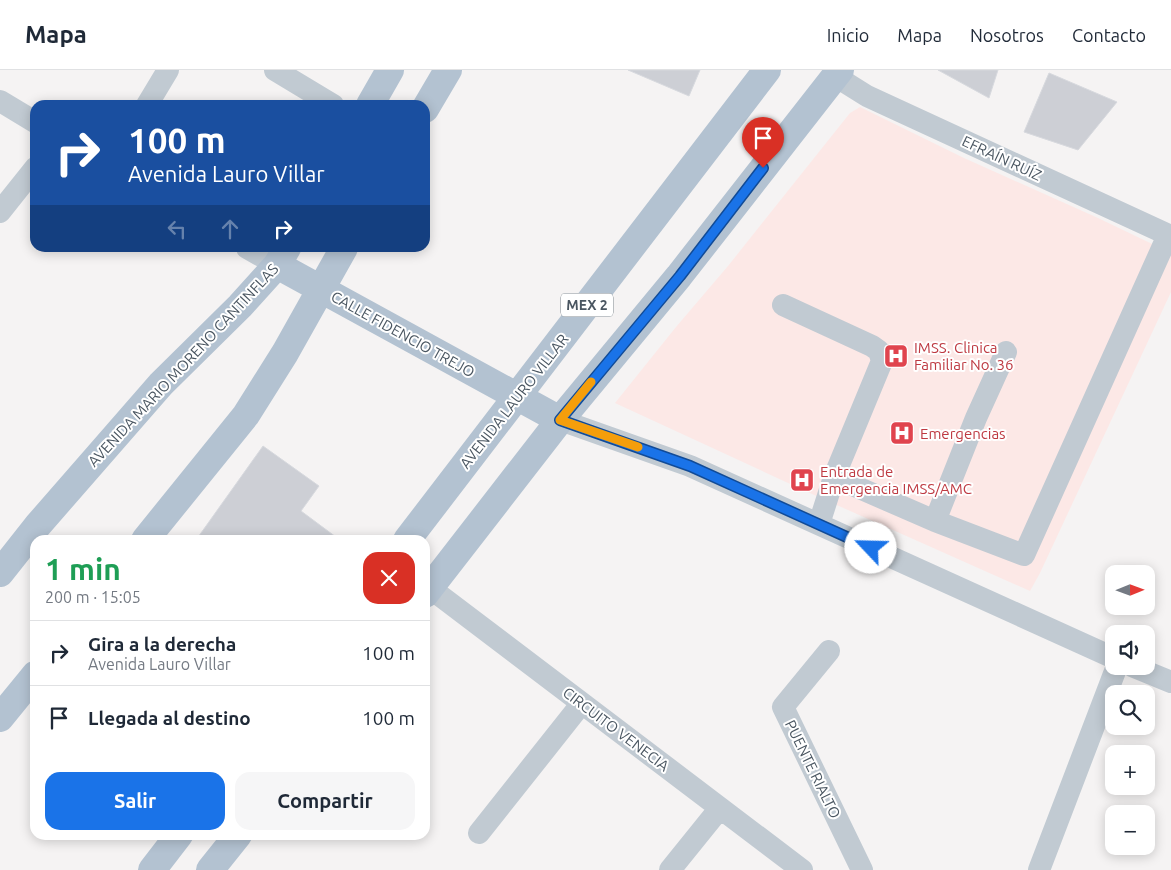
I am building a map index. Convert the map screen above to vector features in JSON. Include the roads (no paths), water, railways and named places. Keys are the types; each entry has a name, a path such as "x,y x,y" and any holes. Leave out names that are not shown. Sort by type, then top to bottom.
{"main road":[{"path":"373,100 390,70"},
{"path":"430,101 448,70"},
{"name":"AVENIDA LAURO VILLAR","path":"411,535 767,70"},
{"path":"430,587 560,420 680,276 838,73"},
{"path":"148,535 246,415 285,353 342,252"},
{"name":"CALLE FIDENCIO TREJO","path":"282,256 320,288 560,420"},
{"name":"AVENIDA MARIO MORENO CANTINFLAS","path":"30,535 161,384 240,306 282,256"},
{"name":"AVENIDA MARIO MORENO CANTINFLAS","path":"0,573 30,535"},
{"path":"0,718 30,681"},
{"path":"152,870 175,840"},
{"path":"210,870 234,840"}],"street":[{"path":"150,100 168,70"},
{"path":"275,70 325,100"},
{"name":"EFRAÍN RUÍZ","path":"838,73 867,96 1170,235"},
{"path":"0,101 30,119"},
{"path":"0,212 30,174"},
{"path":"834,477 935,521 1024,554 1170,235"},
{"name":"CALLE FIDENCIO TREJO","path":"264,252 282,256"},
{"path":"783,305 872,346 879,351 882,361 834,477 818,524"},
{"path":"935,521 976,418 1006,352"},
{"path":"560,420 690,466 1105,654"},
{"name":"CIRCUITO VENECIA","path":"430,593 582,703 802,870"},
{"name":"PUENTE RIALTO","path":"829,651 783,707 862,870"},
{"path":"1039,870 1114,675"},
{"path":"1154,675 1171,682"},
{"path":"479,833 582,703"},
{"path":"670,870 720,808"}],"place":[{"name":"IMSS. Clinica Familiar No. 36","path":"896,356"},
{"name":"Emergencias","path":"902,433"},
{"name":"Entrada de Emergencia IMSS/AMC","path":"802,480"}]}
